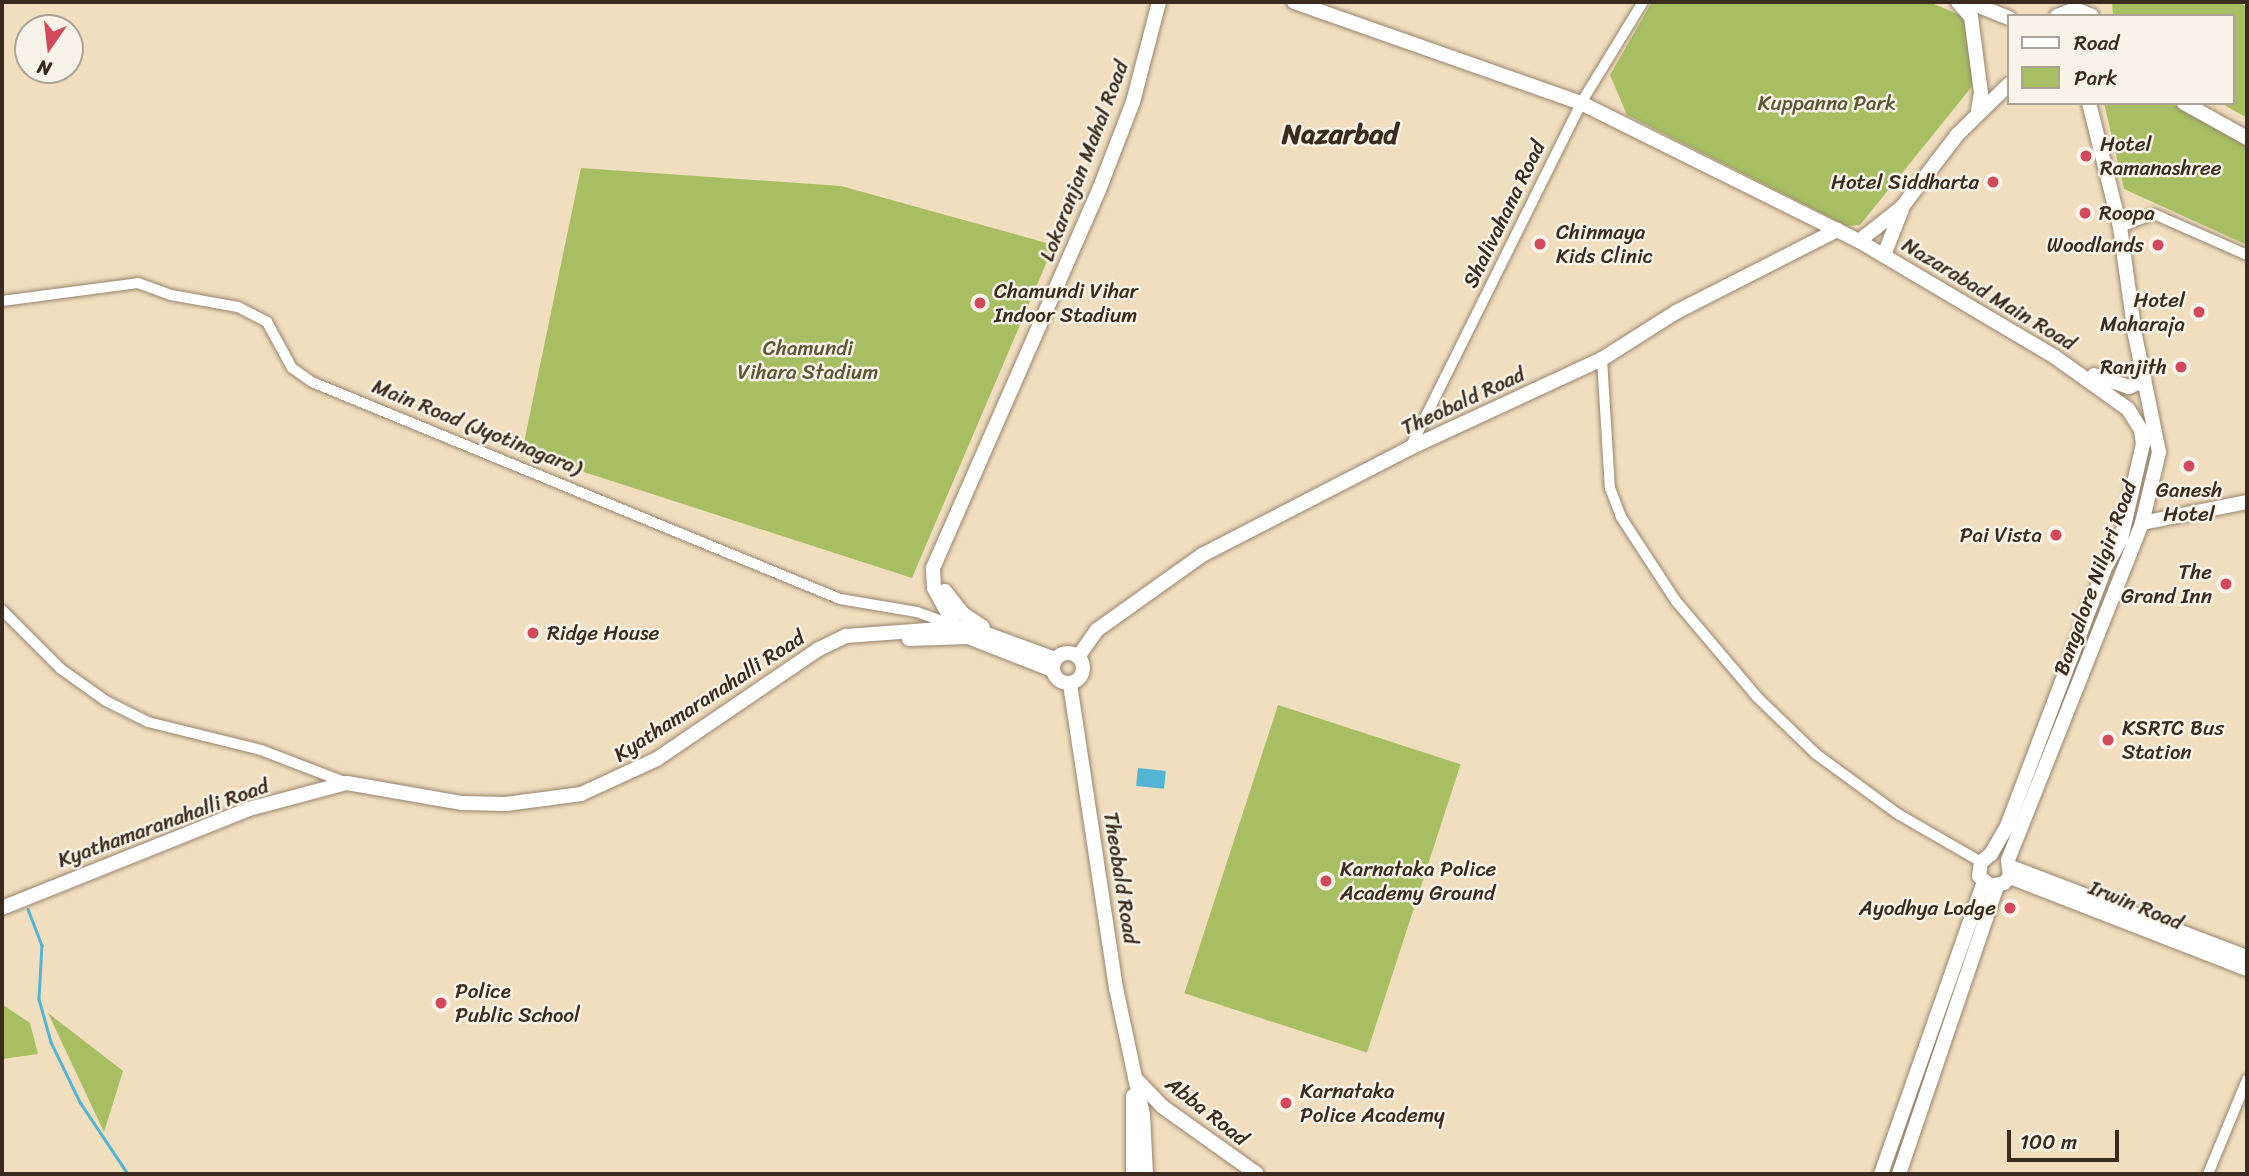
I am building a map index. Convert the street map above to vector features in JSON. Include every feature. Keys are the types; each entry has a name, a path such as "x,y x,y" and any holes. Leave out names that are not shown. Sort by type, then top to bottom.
{"main road":[{"name":"Lokaranjan Mahal Road","path":"958,631 934,588 936,563 1099,190 1133,102 1160,2"},
{"path":"1294,2 1581,103 1884,255 1902,207"},
{"path":"1958,2 1971,18 1981,93 1978,110"},
{"path":"1969,2 2008,18"},
{"path":"2066,8 2088,14"},
{"path":"1859,241 1902,207 1978,110 2008,85"},
{"name":"Bangalore Nilgiri Road","path":"2009,868 2142,523 2159,452 2144,380 2120,227 2090,105"},
{"path":"2189,105 2247,138"},
{"path":"2205,105 2247,129"},
{"name":"Theobald Road","path":"1075,655 1097,630 1202,555 1410,448 1602,359 1676,312 1837,230"},
{"name":"Nazarabad Main Road","path":"1884,255 2055,357 2128,409 2141,430 2142,464 2121,539 2105,568 2026,778 1986,858"},
{"path":"2055,357 2110,383 2129,387 2144,380"},
{"path":"2142,523 2247,502"},
{"path":"936,563 953,604 998,638"},
{"path":"958,631 1054,664 1075,655 1083,672 1070,684 1058,680 1054,664"},
{"name":"Kyathamaranahalli Road","path":"2,908 249,809 347,783 383,789 417,803 463,810 507,812 582,802 659,766 837,648 958,631 998,638 1054,664"},
{"name":"Theobald Road","path":"1070,684 1134,1077 1143,1115 1146,1174"},
{"path":"1899,1174 1990,884 1986,858"},
{"path":"1881,1174 1990,884 2009,868"},
{"name":"Irwin Road","path":"2009,868 2247,957"},
{"name":"Irwin Road","path":"2009,868 2247,969"},
{"name":"Theobald Road","path":"1133,1174 1134,1077"},
{"name":"Abba Road","path":"1134,1077 1163,1107 1256,1174"}],"street":[{"name":"Shalivahana Road","path":"1410,448 1581,103 1643,2"},
{"path":"2120,227 2154,214 2247,255"},
{"name":"Main Road (Jyotinagara)","path":"2,301 138,283 171,295 238,307 267,322 292,368 312,382 840,599 917,612 958,631"},
{"path":"1602,359 1610,488 1621,517 1676,601 1757,696 1816,754 1898,814 1986,858"},
{"path":"2,610 61,669 106,701 149,722 261,750 347,783"},
{"path":"2208,1174 2247,1080"}],"green space":[{"name":"Kuppanna Park","path":"1652,2 1929,2 1965,17 1974,84 1860,225 1847,226 1627,115 1610,75"},
{"path":"2112,2 2240,2 2247,8 2247,118 2224,105 2235,105 2235,14 2113,14"},
{"path":"2104,105 2175,105 2247,146 2247,245 2124,189"},
{"name":"Chamundi Vihara Stadium","path":"581,168 841,186 1054,245 912,578 522,452"},
{"name":"Karnataka Police Academy Ground","path":"1278,705 1461,764 1367,1053 1184,993"},
{"path":"2,1004 30,1023 38,1054 2,1059"},
{"path":"48,1013 123,1071 104,1132"}],"water":[{"path":"1138,768 1166,771 1164,789 1136,786"}],"waterway":[{"path":"28,909 42,945 39,999 51,1042 80,1102 128,1174"}],"place":[{"name":"Hotel Ramanashree","path":"2086,156"},
{"name":"Hotel Siddharta","path":"1993,182"},
{"name":"Roopa","path":"2085,213"},
{"name":"Chinmaya Kids Clinic","path":"1540,244"},
{"name":"Woodlands","path":"2158,245"},
{"name":"Chamundi Vihar Indoor Stadium","path":"980,303"},
{"name":"Hotel Maharaja","path":"2199,312"},
{"name":"Ranjith","path":"2181,367"},
{"name":"Ganesh Hotel","path":"2189,466"},
{"name":"Pai Vista","path":"2056,535"},
{"name":"The Grand Inn","path":"2226,584"},
{"name":"Ridge House","path":"533,633"},
{"name":"KSRTC Bus Station","path":"2108,740"},
{"name":"Karnataka Police Academy Ground","path":"1326,881"},
{"name":"Ayodhya Lodge","path":"2010,908"},
{"name":"Police Public School","path":"441,1003"},
{"name":"Karnataka Police Academy","path":"1286,1103"}],"district":[{"name":"Nazarbad","path":"1340,134"}]}
